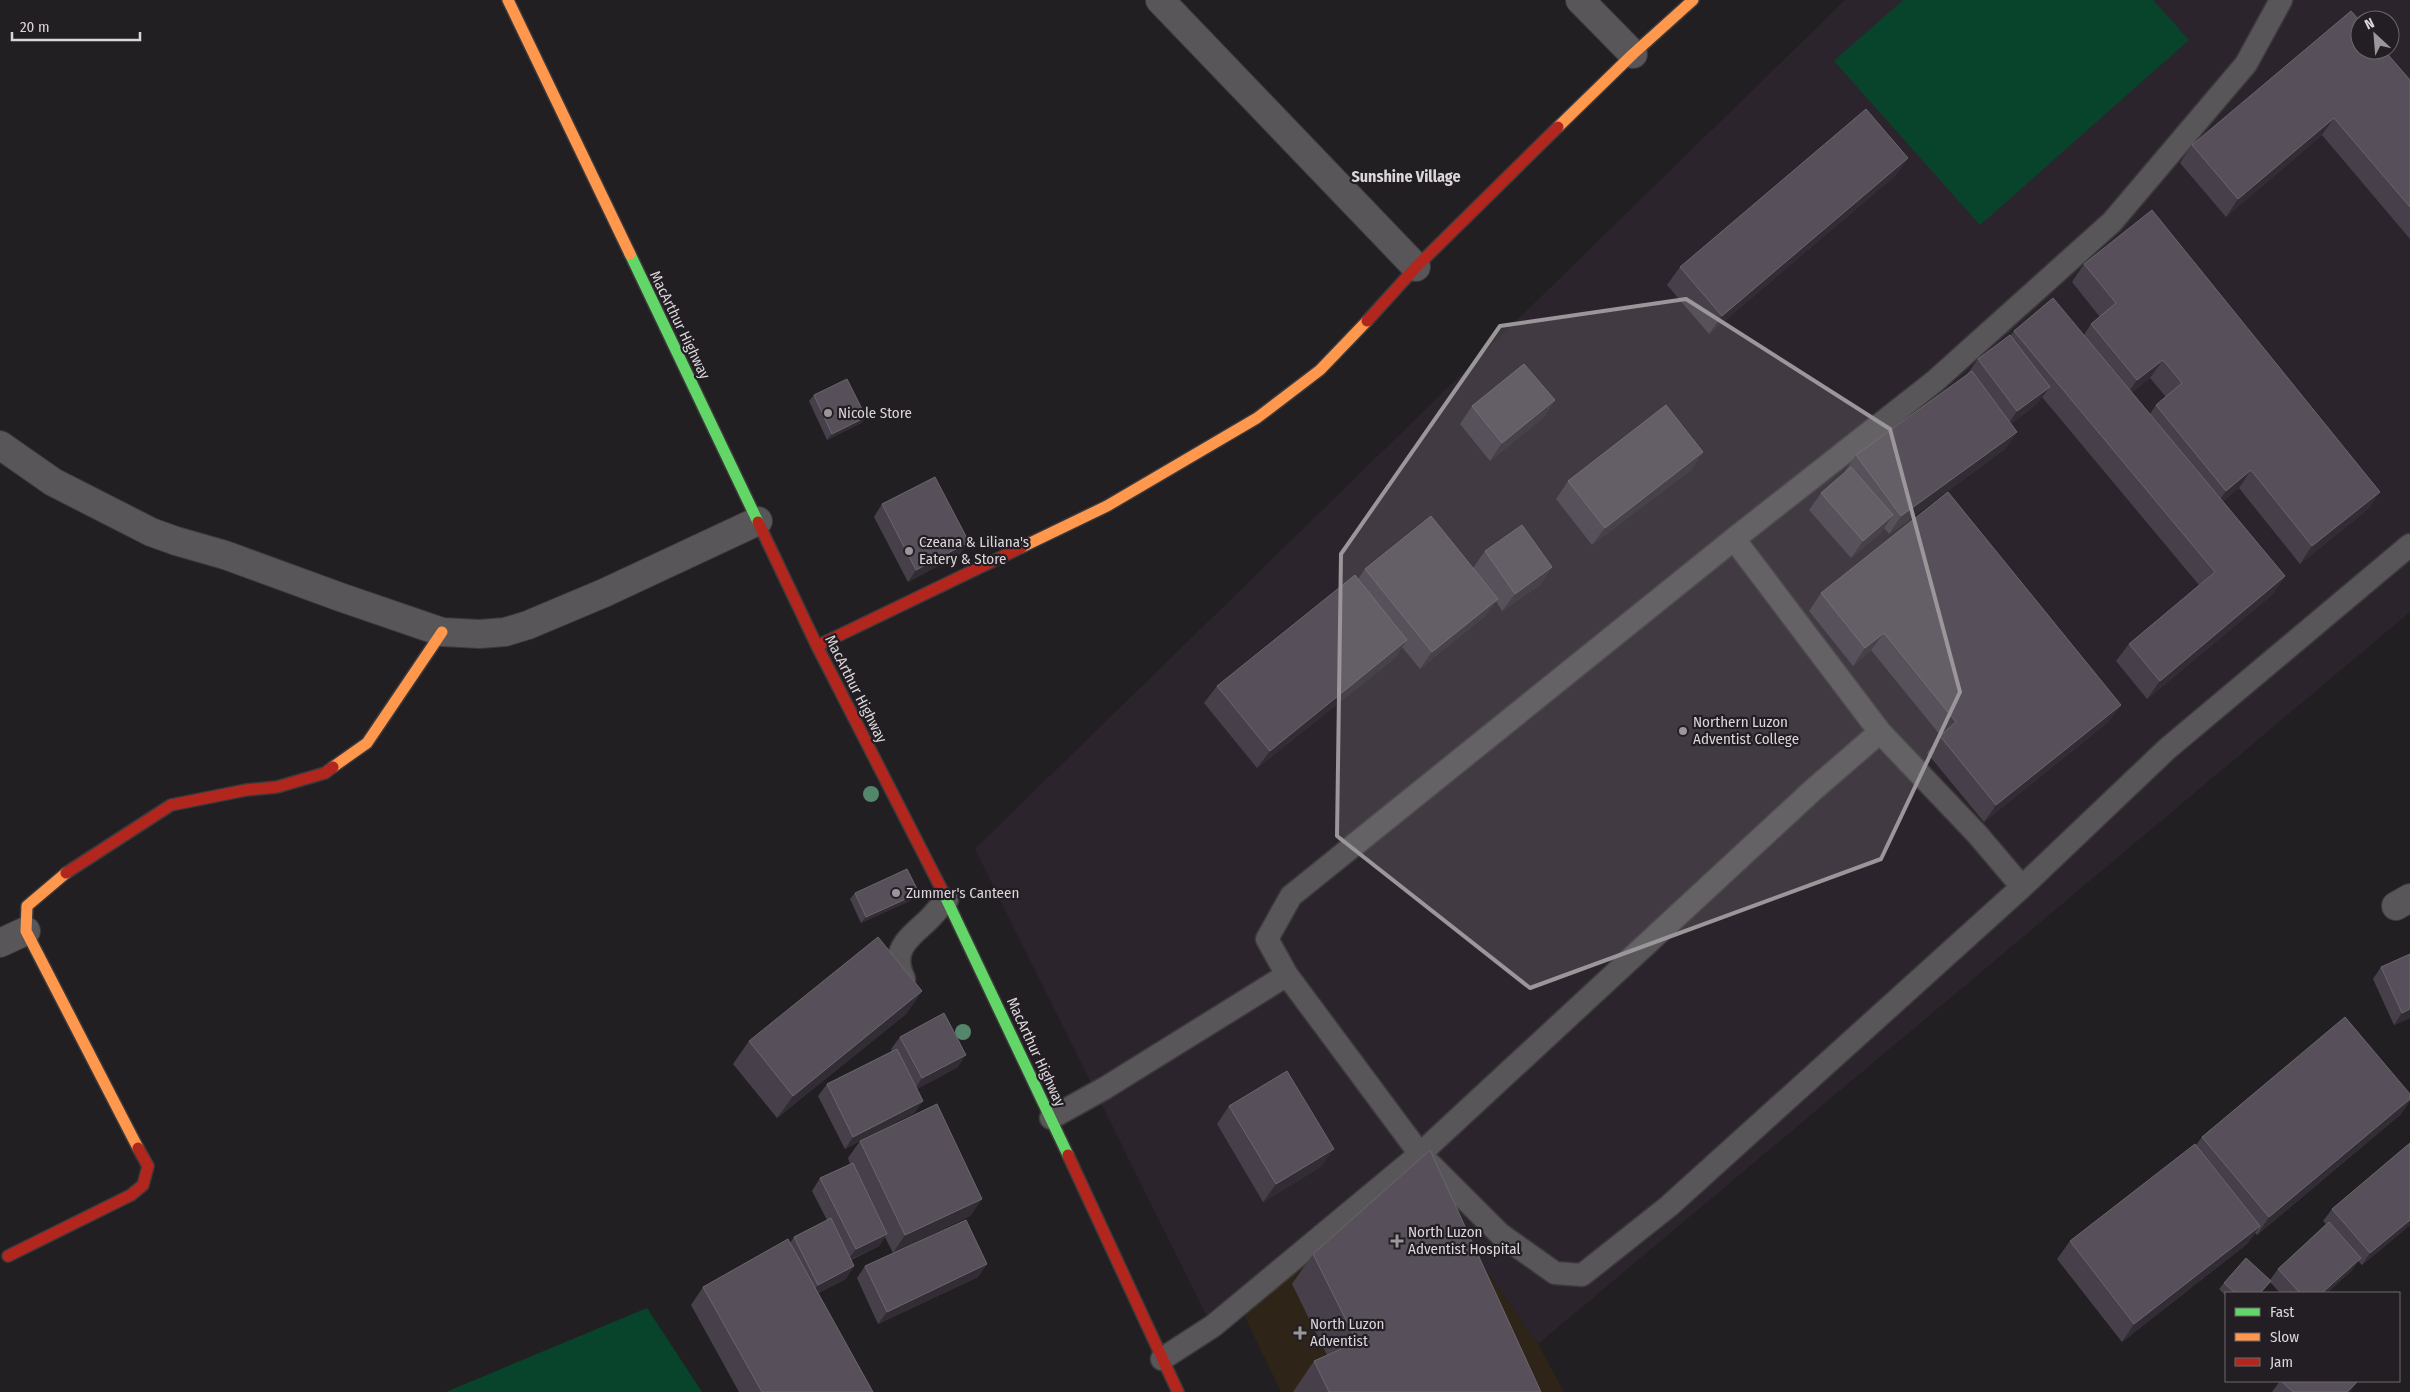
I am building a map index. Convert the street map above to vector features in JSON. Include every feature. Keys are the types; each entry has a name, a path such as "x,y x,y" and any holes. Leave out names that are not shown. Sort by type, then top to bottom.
{"main road":[{"name":"MacArthur Highway","path":"508,0 817,646 947,900 1178,1392"},
{"path":"817,646 1107,506 1257,418 1320,370 1416,267 1633,54 1693,0"},
{"path":"8,1256 131,1195 143,1185 148,1166 26,931 27,906 62,875 171,805 246,790 278,787 325,773 367,744 442,632"}],"street":[{"path":"1160,0 1416,267"},
{"path":"1580,0 1633,54"},
{"path":"0,445 54,482 151,532 176,542 225,554 340,597 442,632 480,634 505,632 528,625 604,593 758,522"},
{"path":"0,943 26,931"}],"lane":[{"path":"2281,0 2246,64 2112,222 1935,381 1734,539 1291,896 1267,939 1287,975 1420,1154 1500,1234 1555,1273 1582,1275 1670,1206 2022,887 2167,749 2410,545"},
{"path":"1734,539 1880,732 1977,834 2022,887"},
{"path":"1162,1359 1213,1326 1420,1154 1806,797 1880,732"},
{"path":"904,979 898,967 901,948 914,931 947,900"},
{"path":"1051,1118 1105,1088 1287,975"}],"highlighted area":[{"path":"1686,299 1890,429 1960,692 1881,859 1530,988 1337,836 1341,554 1500,326"}],"shaded area":[{"name":"Northern Luzon Adventist College","path":"1845,0 2410,0 2410,612 1538,1344 1413,1167 1217,1337 975,849"},
{"name":"North Luzon Adventist Hospital","path":"1413,1167 1538,1344 1564,1392 1281,1392 1244,1315"}],"green space":[{"path":"1903,0 2153,0 2189,40 1980,225 1834,61"},
{"path":"647,1308 702,1392 446,1392"}],"building":[{"path":"2350,12 2350,60 2393,60 2410,80 2410,207 2334,118 2238,199 2192,145"},
{"path":"1866,109 1908,158 1722,316 1680,267"},
{"path":"2152,210 2380,492 2312,546 2251,470 2226,491 2156,405 2182,383 2163,360 2137,380 2091,324 2116,303 2084,264"},
{"path":"2053,298 2285,576 2160,681 2129,644 2215,572 2014,331"},
{"path":"2010,335 2050,387 2017,411 1978,359"},
{"path":"1524,364 1555,400 1502,443 1472,406"},
{"path":"1972,371 2017,432 1901,516 1856,455"},
{"path":"847,379 866,417 832,434 814,395"},
{"path":"1666,405 1703,452 1605,528 1568,481"},
{"path":"1851,467 1893,515 1863,541 1821,493"},
{"path":"935,477 969,542 916,570 882,504"},
{"path":"1948,492 2121,705 1996,805 1940,736 1956,722 1884,633 1865,648 1821,593"},
{"path":"1431,516 1498,599 1432,652 1365,569"},
{"path":"1522,525 1552,567 1515,594 1485,551"},
{"path":"1355,575 1407,640 1270,751 1217,686"},
{"path":"907,869 919,893 866,917 855,893"},
{"path":"878,937 922,991 793,1096 749,1041"},
{"path":"2410,954 2410,1009 2402,1013 2381,967"},
{"path":"944,1013 966,1055 922,1078 900,1037"},
{"path":"2345,1017 2410,1094 2410,1099 2269,1217 2202,1137"},
{"path":"897,1049 923,1101 853,1137 827,1084"},
{"path":"1287,1071 1334,1149 1276,1184 1229,1106"},
{"path":"937,1104 982,1199 905,1235 860,1141"},
{"path":"2410,1143 2410,1220 2370,1253 2332,1209"},
{"path":"2195,1144 2260,1226 2134,1324 2070,1241"},
{"name":"North Luzon Adventist Hospital","path":"1430,1150 1541,1392 1329,1392 1314,1361 1357,1342 1313,1254"},
{"path":"853,1163 887,1234 856,1249 820,1178"},
{"path":"831,1218 854,1266 818,1285 794,1237"},
{"path":"966,1220 987,1264 887,1312 865,1266"},
{"path":"2329,1222 2361,1258 2323,1292 2299,1292 2278,1269"},
{"path":"788,1239 873,1392 762,1392 703,1287"},
{"path":"2246,1258 2271,1281 2261,1292 2234,1292 2224,1283"},
{"path":"2282,1382 2357,1382 2347,1392 2293,1392"}],"traffic: fast":[{"path":"630,254 758,522"},
{"path":"944,894 1068,1155"}],"traffic: slow":[{"path":"508,0 630,254"},
{"path":"1558,127 1633,54 1693,0"},
{"path":"1022,547 1107,506 1257,418 1320,370 1367,321"},
{"path":"333,767 367,743 442,632"},
{"path":"66,873 27,906 26,931 138,1148"}],"traffic: jam":[{"path":"1367,321 1416,267 1558,127"},
{"path":"758,522 817,646 944,894"},
{"path":"817,646 1022,547"},
{"path":"66,873 171,805 246,790 277,787 325,773 333,767"},
{"path":"8,1256 131,1195 143,1185 148,1166 138,1148"},
{"path":"1068,1155 1178,1392"}],"place":[{"name":"Nicole Store","path":"828,413"},
{"name":"Czeana & Liliana's Eatery & Store","path":"909,551"},
{"name":"Northern Luzon Adventist College","path":"1683,731"},
{"name":"Zummer's Canteen","path":"896,893"},
{"name":"North Luzon Adventist Hospital","path":"1397,1241"},
{"name":"North Luzon Adventist","path":"1300,1333"}],"district":[{"name":"Sunshine Village","path":"1406,176"}]}
